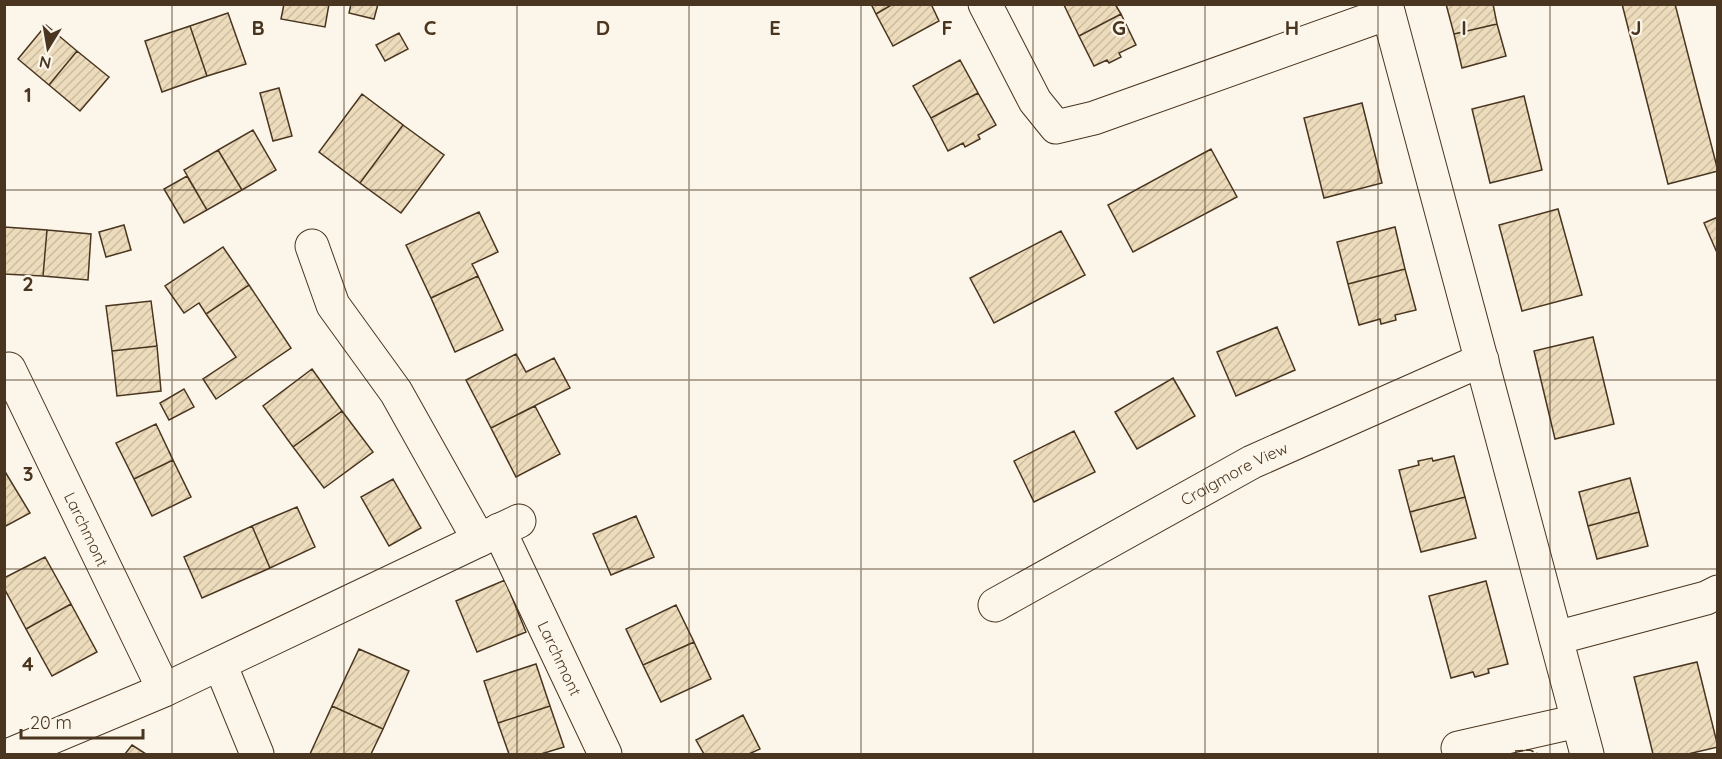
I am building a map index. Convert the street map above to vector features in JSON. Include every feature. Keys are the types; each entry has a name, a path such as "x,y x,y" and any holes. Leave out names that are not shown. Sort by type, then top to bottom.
{"street":[{"path":"985,4 1035,100 1056,127 1094,118 1387,9 1587,754"},
{"name":"Larchmont","path":"312,246 333,305 499,530 604,754"},
{"name":"Craigmore View","path":"994,605 1252,462 1482,360"},
{"name":"Larchmont","path":"9,369 164,690"},
{"path":"12,754 164,690 499,530"},
{"path":"1556,638 1706,598 1718,592"},
{"path":"220,664 257,754"},
{"path":"1458,748 1578,721"}],"building":[{"path":"284,4 329,4 325,27 281,19"},
{"path":"351,4 378,4 374,19 349,13"},
{"path":"871,4 893,4 876,14"},
{"path":"893,4 931,4 939,21 893,46 876,14"},
{"path":"1115,4 1121,14 1079,36 1064,5"},
{"path":"1446,4 1493,4 1497,24 1454,34"},
{"path":"1622,4 1675,4 1718,171 1668,184"},
{"path":"228,13 246,64 207,76 190,26"},
{"path":"1121,14 1136,45 1119,53 1121,57 1109,63 1107,60 1094,66 1079,36"},
{"path":"1497,24 1506,56 1462,68 1454,34"},
{"path":"46,25 77,51 49,85 18,59"},
{"path":"190,26 207,76 162,92 145,41"},
{"path":"399,33 408,49 385,61 376,45"},
{"path":"77,51 109,77 80,111 49,85"},
{"path":"960,60 978,93 931,118 913,86"},
{"path":"279,88 292,136 273,141 260,93"},
{"path":"978,93 996,125 978,135 980,139 965,147 963,143 948,151 931,118"},
{"path":"362,94 403,125 360,183 319,152"},
{"path":"1524,96 1542,170 1490,183 1472,109"},
{"path":"1362,103 1382,183 1324,198 1304,118"},
{"path":"403,125 444,155 401,213 360,183"},
{"path":"253,130 276,170 242,190 218,150"},
{"path":"1211,149 1237,197 1133,252 1108,205"},
{"path":"218,150 242,190 207,210 184,170"},
{"path":"187,176 207,210 184,223 164,189"},
{"path":"1558,209 1582,295 1522,311 1499,225"},
{"path":"479,212 498,252 472,264 478,276 431,298 406,245"},
{"path":"1718,217 1718,255 1704,223"},
{"path":"124,225 131,250 106,257 99,232"},
{"path":"4,227 47,230 43,276 4,274"},
{"path":"1395,227 1405,269 1348,284 1337,242"},
{"path":"47,230 91,234 88,280 43,276"},
{"path":"1061,231 1085,275 994,323 970,278"},
{"path":"223,247 249,285 206,314 199,303 184,313 165,286"},
{"path":"1405,269 1416,310 1395,315 1396,320 1381,324 1380,319 1359,325 1348,284"},
{"path":"478,276 503,330 455,352 431,298"},
{"path":"249,285 291,348 216,399 203,379 236,357 206,314"},
{"path":"151,301 157,346 112,351 106,306"},
{"path":"1277,327 1295,370 1236,396 1217,352"},
{"path":"1593,337 1614,424 1555,439 1534,351"},
{"path":"157,346 161,391 117,396 112,351"},
{"path":"516,354 526,372 554,358 570,388 491,428 466,380"},
{"path":"312,369 342,411 293,447 263,406"},
{"path":"1173,378 1195,416 1137,449 1115,412"},
{"path":"184,389 194,407 169,420 160,403"},
{"path":"535,406 560,454 516,477 491,428"},
{"path":"342,411 373,452 324,488 293,447"},
{"path":"156,424 173,460 134,479 116,443"},
{"path":"1074,431 1095,472 1034,502 1014,461"},
{"path":"1454,456 1465,497 1410,512 1399,470 1419,465 1418,461 1432,458 1433,461"},
{"path":"173,460 191,497 152,516 134,479"},
{"path":"4,470 30,513 4,527"},
{"path":"1630,478 1639,512 1588,526 1579,492"},
{"path":"393,479 421,528 389,546 361,497"},
{"path":"1465,497 1476,538 1421,552 1410,512"},
{"path":"297,507 315,547 270,568 252,526"},
{"path":"1639,512 1648,546 1597,559 1588,526"},
{"path":"636,516 654,557 611,575 593,534"},
{"path":"252,526 270,568 202,598 184,557"},
{"path":"45,557 71,604 26,629 4,588 4,578"},
{"path":"505,580 526,632 477,652 456,601"},
{"path":"1486,581 1508,664 1488,669 1489,673 1475,677 1473,672 1451,678 1429,596"},
{"path":"71,604 97,652 52,676 26,629"},
{"path":"676,605 694,642 643,665 626,629"},
{"path":"694,642 711,679 661,702 643,665"},
{"path":"359,649 409,671 383,729 332,706"},
{"path":"1697,662 1718,747 1688,754 1653,754 1634,677"},
{"path":"536,664 550,706 498,723 484,681"},
{"path":"332,706 383,729 371,754 310,754"},
{"path":"550,706 564,747 541,754 509,754 498,723"},
{"path":"743,715 760,749 749,754 704,754 696,740"},
{"path":"132,745 146,754 125,754"}],"fence":[{"path":"1515,751 1530,750 1538,754"}]}
